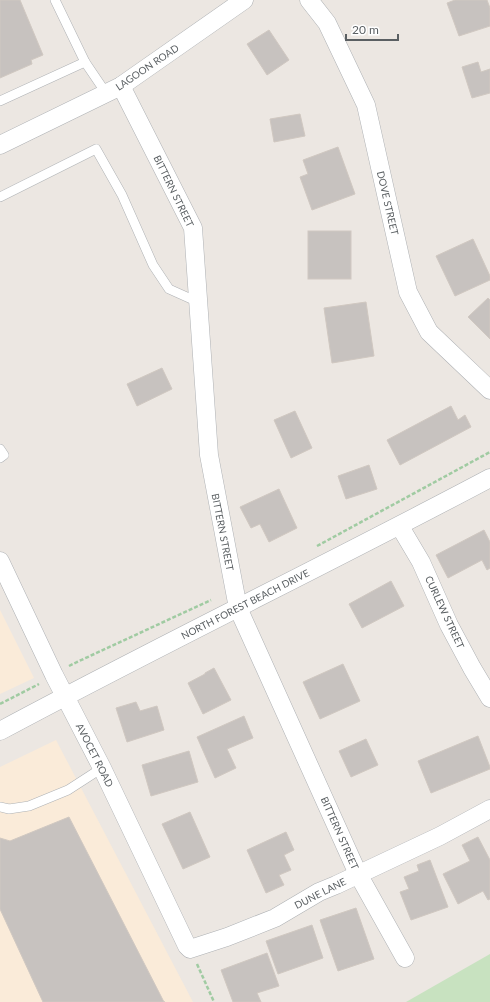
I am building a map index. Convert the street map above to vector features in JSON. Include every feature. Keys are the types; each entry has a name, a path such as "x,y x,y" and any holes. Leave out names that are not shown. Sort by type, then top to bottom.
{"street":[{"name":"LAGOON ROAD","path":"0,145 114,89 244,0"},
{"name":"DOVE STREET","path":"309,0 327,23 366,105 408,292 429,332 490,390"},
{"name":"BITTERN STREET","path":"114,89 193,228 209,455 238,608 358,874 405,958"},
{"name":"NORTH FOREST BEACH DRIVE","path":"0,731 65,696 490,478"},
{"name":"CURLEW STREET","path":"401,525 402,530 427,574 449,625 490,698"},
{"name":"AVOCET ROAD","path":"0,561 65,696 102,768 187,946 190,949"},
{"name":"DUNE LANE","path":"190,949 227,937 275,918 319,892 440,836 490,809"}],"lane":[{"path":"55,0 85,62 114,89"},
{"path":"0,101 85,62"},
{"path":"0,197 96,149 122,195 153,265 169,289 198,302"},
{"path":"0,449 4,455 0,458"},
{"path":"0,808 9,809 29,806 68,790 102,768"}],"path":[{"path":"190,949 214,1002"}],"shaded area":[{"path":"0,610 34,678 0,694"},
{"path":"56,740 193,1002 164,1002 10,841 0,838 0,767"},
{"path":"0,909 43,1002 0,1002"}],"green space":[{"path":"490,954 490,1002 406,1002"}],"building":[{"path":"0,0 20,0 43,55 31,60 32,64 0,78"},
{"path":"455,0 487,0 490,8 490,26 459,36 447,3"},
{"path":"269,30 289,60 267,75 247,44"},
{"path":"478,62 481,72 490,69 490,93 472,98 462,67"},
{"path":"300,114 305,136 274,142 270,119"},
{"path":"338,147 355,194 312,210 300,177 308,174 303,160"},
{"path":"308,231 351,231 351,279 308,279"},
{"path":"473,239 490,276 490,280 455,296 436,256"},
{"path":"488,298 490,300 490,339 468,317"},
{"path":"366,302 374,356 332,363 324,308"},
{"path":"162,368 172,389 137,406 127,384"},
{"path":"451,406 458,420 465,415 471,427 400,465 387,440"},
{"path":"295,411 312,448 291,458 274,420"},
{"path":"369,465 377,489 346,499 338,476"},
{"path":"279,489 297,528 269,542 260,524 251,528 240,507"},
{"path":"484,530 490,542 490,568 487,570 482,560 448,578 436,555"},
{"path":"391,581 404,606 362,628 349,604"},
{"path":"343,664 360,701 320,719 303,682"},
{"path":"214,668 231,700 203,714 188,683"},
{"path":"136,702 140,711 157,706 164,730 127,742 116,708"},
{"path":"244,716 253,738 227,749 236,768 215,778 197,737"},
{"path":"478,736 490,769 431,793 418,761"},
{"path":"366,739 378,765 351,777 339,751"},
{"path":"189,751 198,782 151,796 142,765"},
{"path":"190,812 210,857 183,869 162,824"},
{"path":"69,817 164,1002 43,1002 0,909 0,838 10,841"},
{"path":"286,832 294,850 284,855 291,870 279,875 284,885 266,893 247,850"},
{"path":"478,837 490,860 490,899 488,900 483,891 458,904 443,874 470,861 462,845"},
{"path":"430,860 448,907 411,920 400,892 409,889 404,877 419,871 417,865"},
{"path":"356,908 374,959 338,971 320,920"},
{"path":"312,925 323,958 278,974 266,941"},
{"path":"267,953 279,986 257,993 261,1002 233,1002 221,970"}]}
